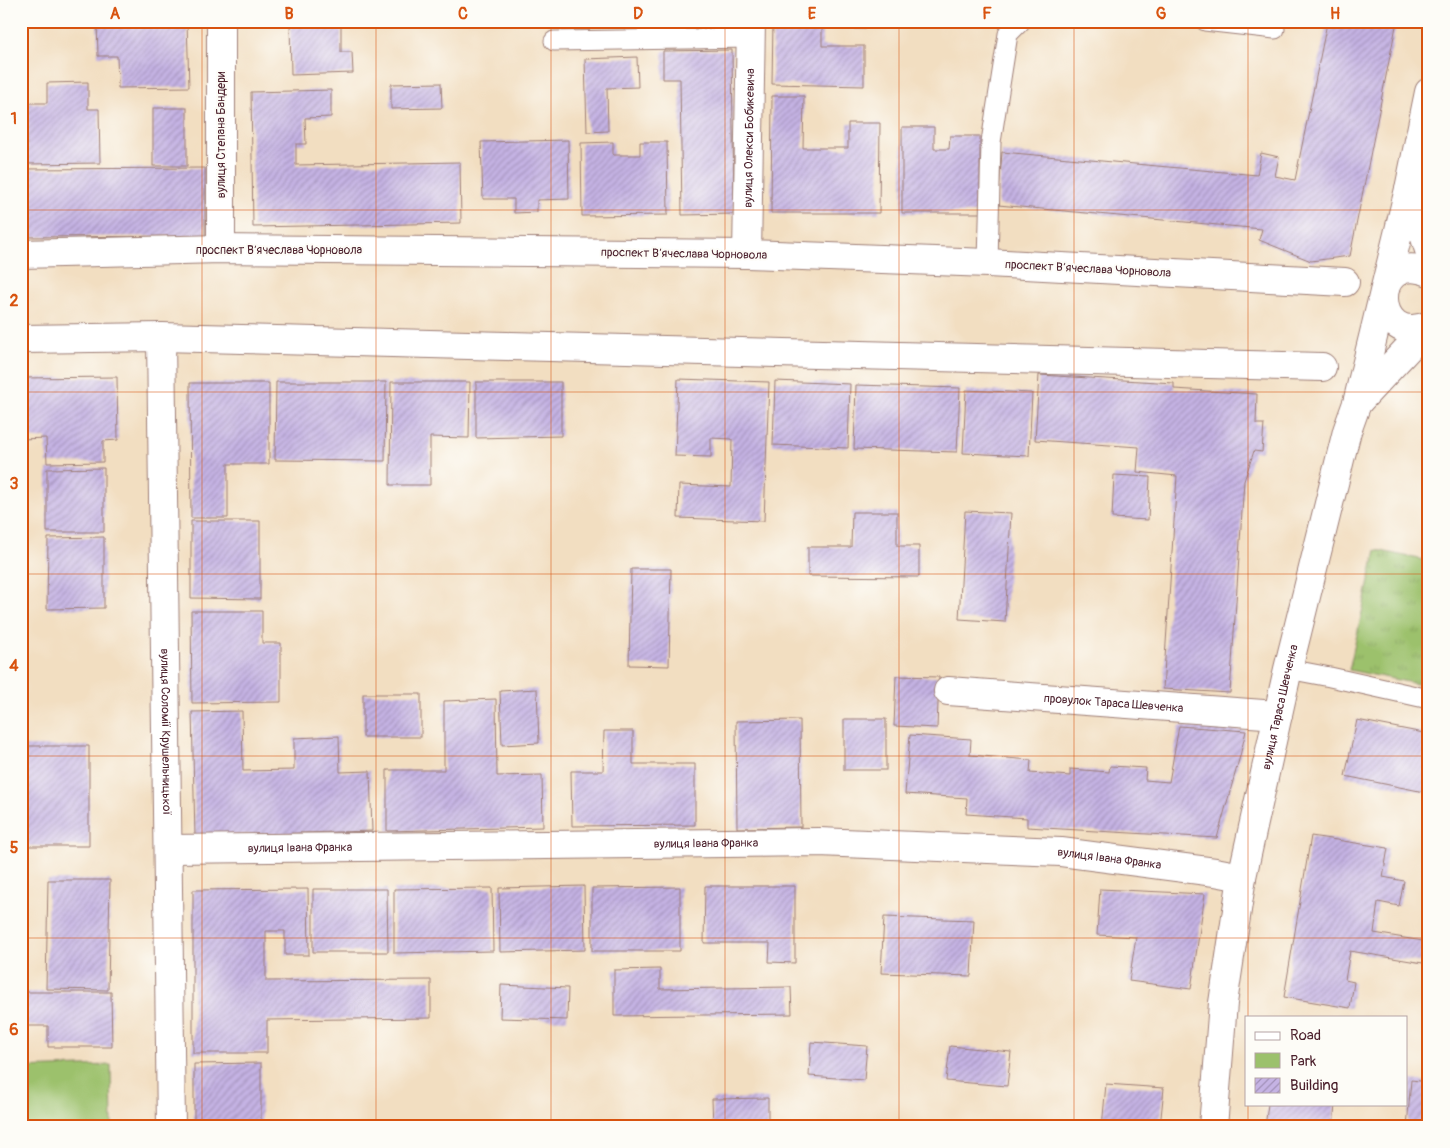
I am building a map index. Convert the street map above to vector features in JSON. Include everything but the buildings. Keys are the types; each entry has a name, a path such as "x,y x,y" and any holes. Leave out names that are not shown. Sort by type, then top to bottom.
{"street":[{"name":"вулиця Степана Бандери","path":"220,21 221,249"},
{"name":"вулиця Олекси Бобикевича","path":"747,254 751,30"},
{"name":"вулиця Тараса Шевченка","path":"1213,1127 1223,1003 1242,877 1288,669 1347,431 1357,403 1409,189 1429,92"},
{"path":"1409,189 1429,250"},
{"name":"проспект Вʼячеслава Чорновола","path":"21,254 221,249 747,254 988,263 1346,282"},
{"name":"вулиця Тараса Шевченка","path":"1429,272 1419,268 1407,268 1387,282 1383,293 1384,305 1389,316 1398,324 1409,329 1429,326"},
{"path":"1357,403 1429,326"},
{"path":"21,339 161,338 1322,367"},
{"name":"вулиця Соломії Крушельницької","path":"161,338 171,1127"},
{"name":"провулок Тараса Шевченка","path":"948,690 1278,715"},
{"name":"вулиця Івана Франка","path":"168,849 819,842 1061,852 1242,877"}],"lane":[{"path":"988,263 991,142 1008,34 1021,21"},
{"path":"1205,21 1274,29"},
{"path":"554,41 751,30"},
{"path":"1288,669 1429,699"}],"green space":[{"path":"1376,550 1429,561 1429,679 1427,686 1349,670"},
{"path":"111,1065 112,1127 21,1127 21,1068"}]}
